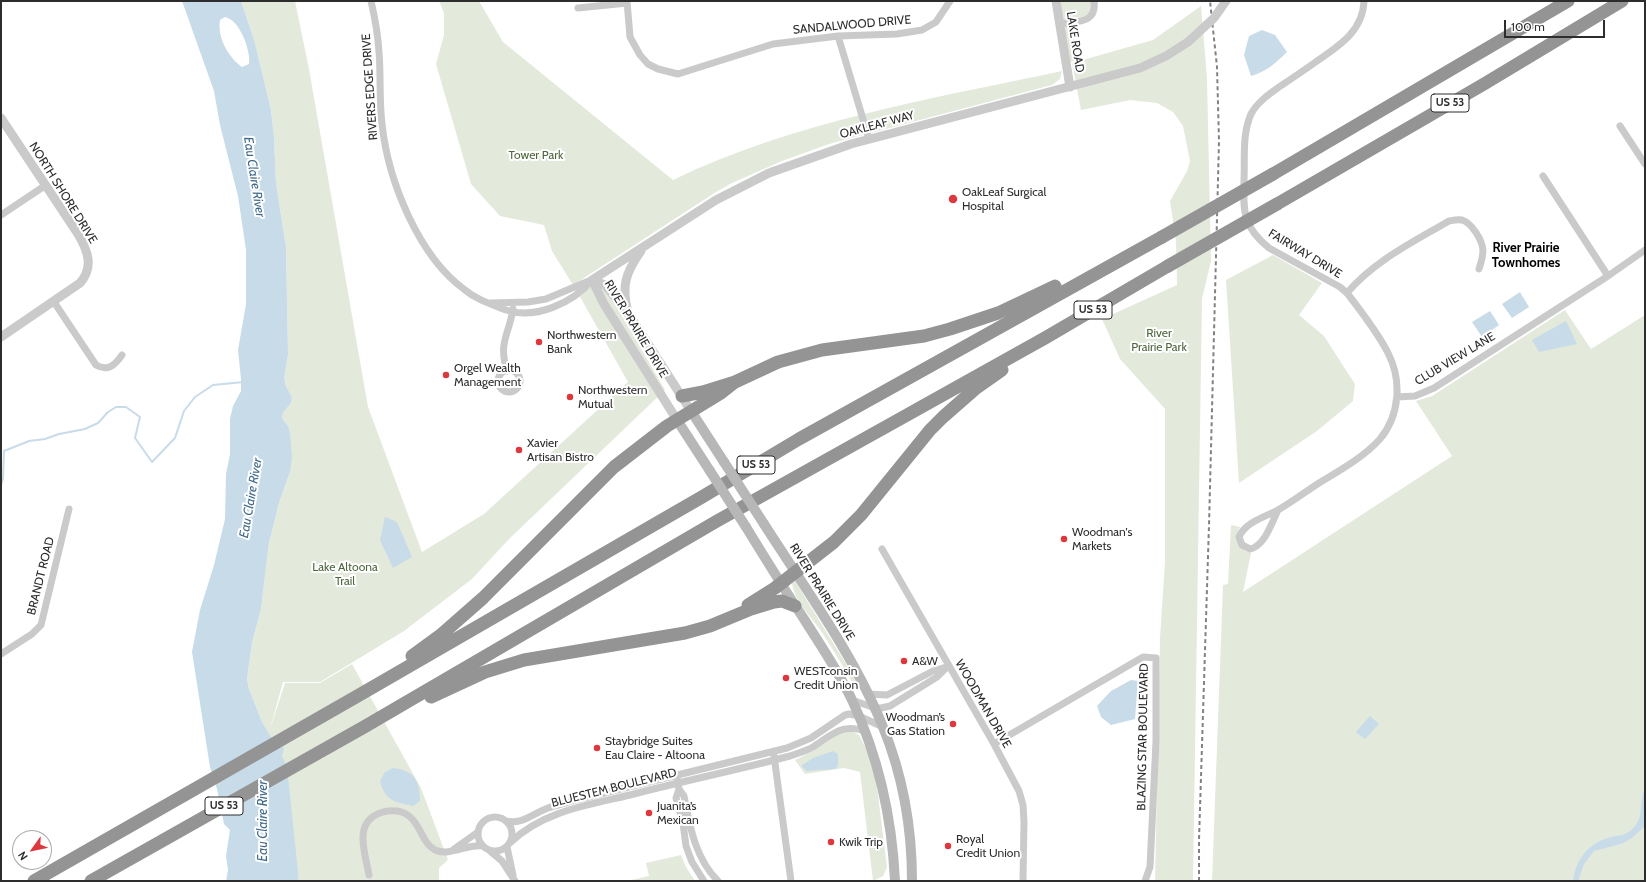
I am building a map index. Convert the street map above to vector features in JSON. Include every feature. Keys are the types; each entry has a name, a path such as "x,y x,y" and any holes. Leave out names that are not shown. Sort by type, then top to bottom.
{"highway":[{"name":"US 53","path":"34,881 354,698 799,439 1272,174 1568,1"},
{"name":"US 53","path":"91,881 361,729 717,521 1045,338 1477,88 1622,1"},
{"path":"682,396 703,392 734,382 770,365 822,350 924,336 950,329 998,313 1072,279 1109,265"},
{"path":"734,616 750,603 795,573 834,542 851,525 942,417 975,390 1045,338"},
{"path":"354,698 462,618 516,567 614,467 677,420 721,393 734,382"},
{"path":"361,729 471,678 512,663 556,653 648,640 685,633 710,626 734,616 777,602 785,602 795,606"}],"main road":[{"name":"RIVER PRAIRIE DRIVE","path":"691,411 846,653 875,708 896,764 903,796 910,839 912,881"},
{"name":"RIVER PRAIRIE DRIVE","path":"677,420 833,665 852,700 880,774 892,835 895,881"}],"street":[{"name":"RIVERS EDGE DRIVE","path":"371,1 379,50 382,125 388,160 400,196 422,239 445,272 466,291 487,303 513,312 529,313 545,310 582,290 592,280"},
{"name":"SANDALWOOD DRIVE","path":"627,2 630,37 640,55 648,64 658,69 678,74 773,44 838,36 897,34 922,30 936,22 950,1"},
{"name":"LAKE ROAD","path":"1056,1 1070,87"},
{"path":"1060,24 1085,20 1091,17 1095,11 1094,1"},
{"name":"OAKLEAF WAY","path":"592,280 716,200 769,173 851,144 1140,68 1166,56 1188,42 1214,18 1226,1"},
{"name":"FAIRWAY DRIVE","path":"1364,1 1361,16 1351,34 1338,47 1263,99 1252,113 1245,138 1244,207 1247,223 1257,238 1269,248 1340,287 1347,293 1388,353 1398,382 1397,396"},
{"path":"578,8 627,2"},
{"path":"838,36 869,139"},
{"name":"NORTH SHORE DRIVE","path":"1,118 83,242 89,260 87,273 73,289 1,337"},
{"path":"1620,126 1645,164"},
{"path":"1543,176 1608,276"},
{"path":"1,215 46,185"},
{"path":"1347,293 1383,260 1449,221 1456,219 1463,220 1468,224 1481,243 1483,251 1479,269"},
{"path":"630,316 626,304 625,285 631,265 644,247"},
{"name":"CLUB VIEW LANE","path":"1397,396 1415,396 1434,388 1608,276 1645,250"},
{"name":"RIVERS EDGE DRIVE","path":"487,303 514,303 546,299 592,280"},
{"name":"RIVER PRAIRIE DRIVE","path":"592,280 605,286 630,316 691,411"},
{"name":"RIVER PRAIRIE DRIVE","path":"592,280 604,304 677,420"},
{"path":"54,302 96,365 100,368 109,368 117,363 122,355"},
{"path":"507,371 504,361 503,342 513,312 514,303"},
{"path":"1278,510 1263,538 1256,546 1250,549 1242,545 1239,537 1243,530 1251,524 1278,510 1334,474 1372,447 1382,436 1389,424 1397,396"},
{"name":"BRANDT ROAD","path":"1,654 32,634 41,625 69,509"},
{"name":"WOODMAN DRIVE","path":"882,549 1013,779 1022,805 1024,822 1023,881"},
{"name":"BLAZING STAR BOULEVARD","path":"994,744 1143,657 1156,658 1156,741 1150,867 1145,881"},
{"path":"868,694 887,695 933,671 948,666"},
{"path":"852,700 875,708 890,706 937,677 948,666"},
{"name":"BLUESTEM BOULEVARD","path":"478,832 480,827 487,819 497,817 510,822 524,820 553,807 774,751 811,738 845,715 849,714 859,716"},
{"path":"859,716 883,727"},
{"name":"BLUESTEM BOULEVARD","path":"509,845 526,828 546,817 592,804 678,786 775,760 812,747 841,729 851,728 865,731"},
{"path":"774,751 791,881"},
{"path":"676,775 678,786 676,798 683,823 686,846 692,862 704,881"},
{"path":"678,786 684,796 697,851 706,866 718,881"},
{"path":"369,875 362,836 363,828 372,817 382,812 394,810 406,814 413,820 430,846 440,851 453,850 471,845 483,846 496,852 509,845"},
{"path":"506,820 512,830 509,845 514,879"},
{"path":"453,850 478,832 480,842 483,846"},
{"path":"490,850 502,861 514,879"}],"green space":[{"name":"Lake Altoona Trail","path":"241,1 295,1 309,69 368,407 422,552 484,514 628,382 579,295 601,280 665,390 509,539 472,579 404,631 320,682 283,682 270,729 285,683 320,683 352,664 421,788 448,860 439,868 439,881 299,881 282,756 262,722 249,689 247,679 252,643 261,609 269,543 279,503 290,472 288,426 282,418 283,413 291,403 292,397 286,386 284,378 288,355 286,247 276,183 271,110 255,43"},
{"name":"Tower Park","path":"439,1 479,1 503,42 673,180 719,160 767,142 815,127 914,102 1062,71 1060,79 1052,85 829,144 782,161 732,183 716,192 573,285 552,251 544,225 500,216 471,184 436,64 444,35 444,13"},
{"path":"1055,1 1091,1 1092,8 1090,14 1084,17 1070,19 1078,60 1066,63"},
{"name":"River Prairie Park","path":"1201,6 1207,78 1211,261 1202,299 1193,881 1155,881 1160,638 1165,562 1165,409 1120,359 1102,319 1177,285 1176,241 1170,201 1187,171 1190,161 1183,126 1173,112 1157,103 1130,100 1081,110 1072,63 1153,40"},
{"path":"1273,255 1322,283 1299,315 1324,336 1355,384 1353,401 1317,431 1239,483 1226,280"},
{"path":"1565,310 1591,349 1645,315 1645,881 1212,881 1223,585 1228,584 1231,525 1240,527 1236,536 1238,542 1243,549 1251,553 1243,592 1452,456 1416,401 1432,396"},
{"path":"795,581 859,685 855,687 821,631 796,597 792,583"},
{"path":"851,731 859,735 869,754 876,779 887,867 883,876 873,881 860,772 844,768 805,774 795,760 813,751 842,732"},
{"path":"681,855 686,867 695,881 627,881 649,876 646,863"}],"water":[{"name":"Eau Claire River","path":"182,1 241,1 255,43 271,110 276,183 286,247 288,355 284,378 286,386 292,397 291,403 283,413 282,418 288,426 290,434 292,458 290,472 279,503 269,543 261,609 252,643 247,679 249,689 262,722 271,737 284,748 282,756 287,767 299,881 226,881 228,870 226,856 230,830 224,824 217,789 210,767 192,652 200,610 214,565 225,519 226,474 230,454 230,419 233,406 241,391 238,350 246,304 246,250 238,196 220,125 214,91","holes":["225,17 230,19 240,30 246,44 249,64 242,67 228,52 220,33 220,20"]},
{"path":"1262,30 1275,35 1287,52 1270,67 1251,76 1244,55 1249,36"},
{"path":"1520,292 1529,307 1512,318 1502,304"},
{"path":"1490,311 1499,325 1482,337 1472,322"},
{"path":"1566,321 1577,344 1539,352 1532,340"},
{"path":"385,517 397,522 412,557 393,568 380,540"},
{"path":"1131,680 1138,681 1135,719 1111,725 1101,717 1097,706 1111,691"},
{"path":"1370,716 1379,724 1365,739 1356,732"},
{"path":"833,751 838,754 838,766 835,769 807,771 801,766 813,758"},
{"path":"393,768 406,771 411,774 417,782 420,801 413,806 392,800 382,788 380,781 385,772"},
{"path":"1645,788 1645,826 1632,838 1621,844 1594,851 1584,864 1578,881 1573,881 1577,866 1584,853 1596,843 1627,833 1635,826 1640,818 1642,798"}],"waterway":[{"path":"1,485 3,479 4,451 29,441 45,439 59,434 85,429 98,423 108,412 116,407 126,407 140,417 135,438 152,462 175,438 184,411 195,397 213,385 244,382"}],"railway":[{"path":"1199,881 1219,141 1217,67 1210,1"}],"place":[{"name":"OakLeaf Surgical Hospital","path":"953,199"},
{"name":"Northwestern Bank","path":"539,342"},
{"name":"Orgel Wealth Management","path":"446,375"},
{"name":"Northwestern Mutual","path":"570,397"},
{"name":"Xavier Artisan Bistro","path":"519,450"},
{"name":"Woodman's Markets","path":"1064,539"},
{"name":"A&W","path":"904,661"},
{"name":"WESTconsin Credit Union","path":"786,678"},
{"name":"Woodman’s Gas Station","path":"953,724"},
{"name":"Staybridge Suites Eau Claire - Altoona","path":"597,748"},
{"name":"Juanita’s Mexican","path":"649,813"},
{"name":"Kwik Trip","path":"831,842"},
{"name":"Royal Credit Union","path":"948,846"}],"district":[{"name":"River Prairie Townhomes","path":"1526,256"}]}
